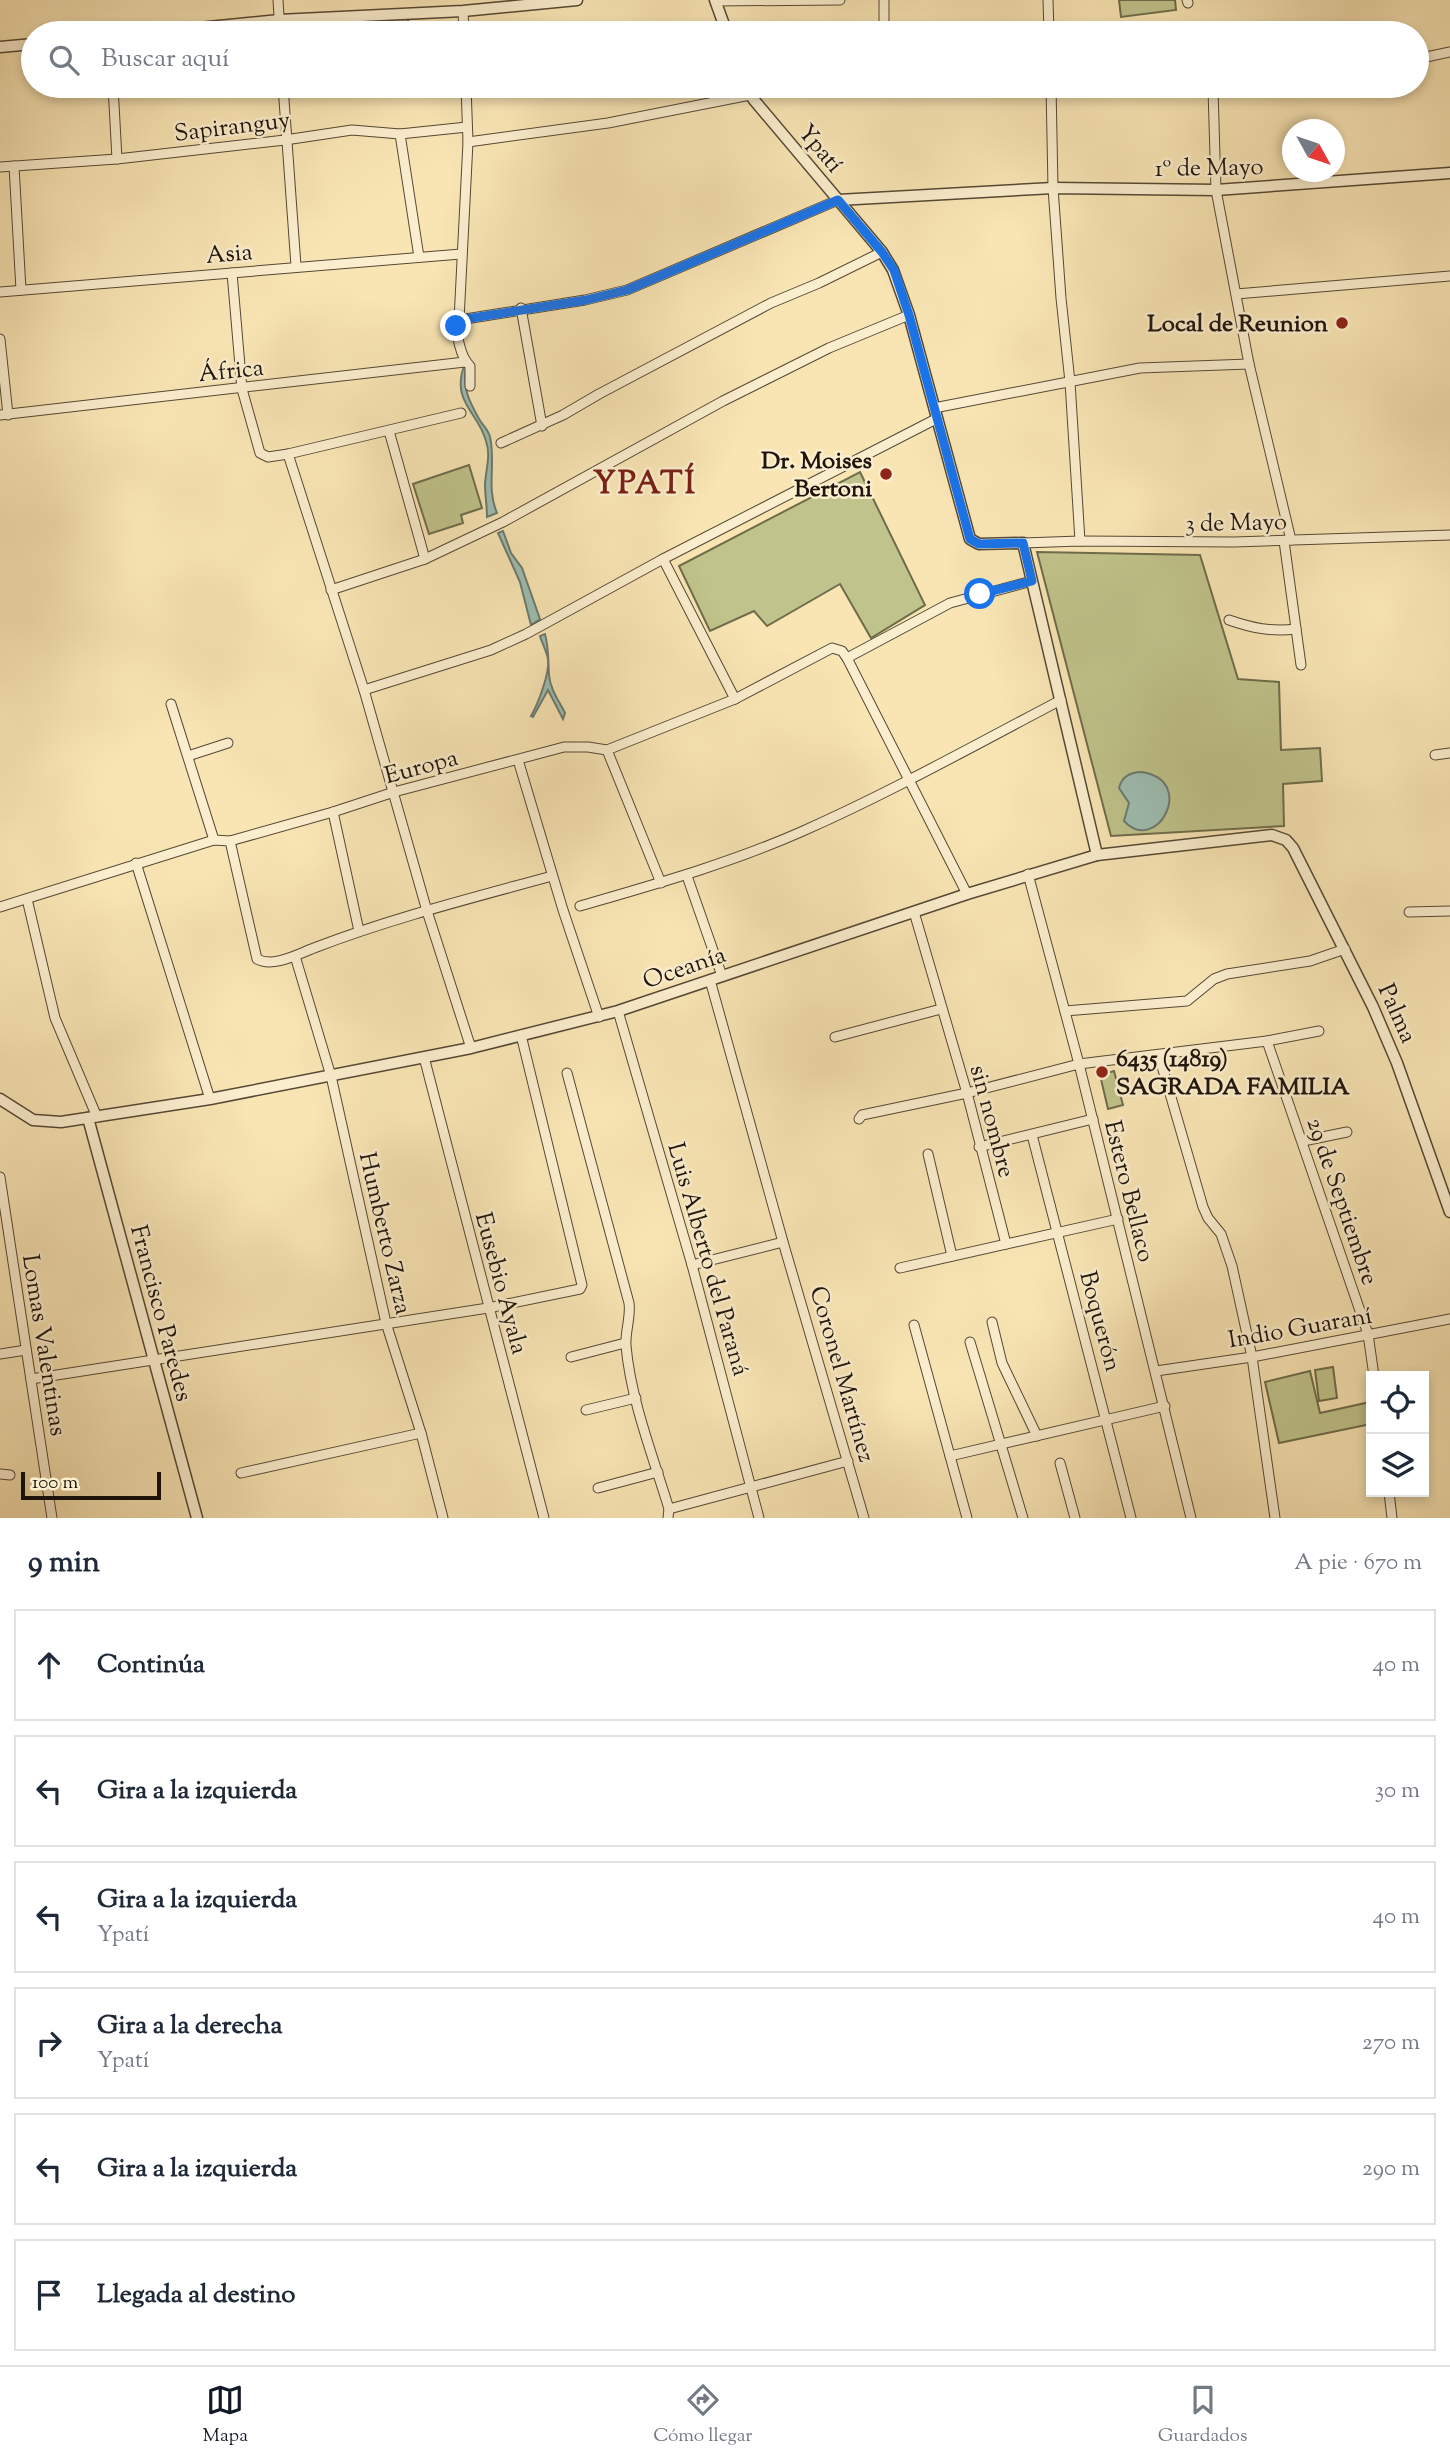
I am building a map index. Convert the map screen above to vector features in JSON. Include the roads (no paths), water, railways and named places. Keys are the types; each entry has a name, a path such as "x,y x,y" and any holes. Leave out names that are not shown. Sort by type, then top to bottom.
{"street":[{"path":"278,0 279,20"},
{"path":"269,21 463,11 577,0"},
{"path":"724,21 719,1 841,0"},
{"path":"884,0 884,21"},
{"path":"1048,0 1049,21"},
{"path":"463,11 463,21"},
{"path":"0,47 21,45"},
{"path":"1429,56 1450,52"},
{"path":"114,98 117,159"},
{"path":"283,98 296,266"},
{"path":"466,98 468,142 457,329 465,362 470,366 470,386"},
{"path":"468,142 608,123 714,98"},
{"name":"Ypatí","path":"755,98 894,270 909,315 970,539 979,544 1023,543"},
{"path":"1051,98 1053,188 1070,382 1080,541"},
{"path":"1213,98 1216,190 1249,364 1288,540 1301,665"},
{"name":"Sapiranguy","path":"0,167 117,159 352,130 400,134 467,127"},
{"path":"400,134 419,257"},
{"path":"14,166 21,290"},
{"name":"1º de Mayo","path":"838,200 1053,188 1216,190 1450,173"},
{"path":"459,320 521,308 586,300 627,290 838,200"},
{"path":"501,443 542,426 771,303 882,252"},
{"name":"Asia","path":"0,292 461,254"},
{"path":"232,272 242,389 260,453 268,457 288,454 461,413"},
{"path":"1236,294 1450,276"},
{"path":"521,308 542,426"},
{"path":"331,590 425,559 503,522 663,433 817,354 909,315"},
{"path":"0,339 4,415"},
{"name":"África","path":"4,415 465,362"},
{"path":"364,690 491,650 526,634 935,414 1140,368 1249,364"},
{"path":"389,431 425,559"},
{"path":"288,454 364,690 426,911 471,1048"},
{"name":"3 de Mayo","path":"1023,543 1450,535"},
{"path":"1023,543 1097,855"},
{"path":"663,559 735,699"},
{"name":"Europa","path":"0,907 214,840 230,841 394,792 564,747 607,750 735,699 832,648 844,655 950,603 1032,581"},
{"path":"1228,620 1268,631 1296,629"},
{"path":"844,655 967,894"},
{"path":"580,906 687,876 802,831 1061,700"},
{"path":"171,704 214,840"},
{"path":"188,756 228,743"},
{"path":"607,750 661,883"},
{"path":"1435,755 1450,754"},
{"path":"518,760 552,876 599,1017"},
{"path":"333,812 359,931"},
{"name":"Oceanía","path":"0,1099 33,1120 61,1122 210,1098 471,1048 599,1017 1028,874 1097,855 1272,835 1286,840"},
{"name":"Palma","path":"1286,840 1293,848 1345,949 1397,1063 1450,1212"},
{"path":"230,841 257,959 269,963 295,956 359,931 552,876"},
{"path":"136,863 210,1098"},
{"name":"Estero Bellaco","path":"1028,874 1093,1119 1191,1518"},
{"path":"687,876 722,976"},
{"path":"27,899 55,1018 92,1118"},
{"path":"1409,912 1450,911"},
{"name":"sin nombre","path":"914,912 967,1093 1006,1244"},
{"path":"1065,1011 1187,1001 1214,979 1227,974 1310,961 1345,949"},
{"name":"Humberto Zarza","path":"295,956 331,1076 386,1323 421,1433 443,1518"},
{"name":"Coronel Martínez","path":"710,980 864,1518"},
{"path":"835,1037 941,1009"},
{"name":"Luis Alberto del Paraná","path":"618,1011 692,1265 759,1518"},
{"path":"859,1119 862,1115 967,1093 1079,1064 1159,1056 1319,1031"},
{"path":"31,1379 488,1308 578,1291 582,1286 521,1035"},
{"name":"29 de Septiembre","path":"1267,1041 1368,1334 1373,1371"},
{"path":"1159,1056 1203,1207 1221,1234 1231,1266 1252,1357 1275,1518"},
{"name":"Eusebio Ayala","path":"425,1057 544,1518"},
{"path":"567,1073 629,1303 625,1343 636,1398 668,1513 848,1461"},
{"name":"Francisco Paredes","path":"92,1118 153,1360 197,1518"},
{"path":"979,1147 1093,1119"},
{"path":"1303,1141 1347,1132"},
{"name":"Boquerón","path":"1032,1135 1131,1518"},
{"path":"928,1154 952,1256"},
{"name":"Lomas Valentinas","path":"0,1177 52,1518"},
{"path":"900,1268 1118,1219"},
{"path":"692,1265 783,1242"},
{"name":"Indio Guaraní","path":"1156,1371 1252,1357 1450,1319"},
{"path":"992,1322 1002,1363 1037,1436"},
{"path":"915,1325 967,1518"},
{"path":"970,1342 1023,1518"},
{"path":"571,1357 625,1343"},
{"path":"0,1354 26,1350"},
{"path":"586,1410 636,1398"},
{"path":"950,1456 1165,1406"},
{"path":"241,1473 421,1433"},
{"path":"1060,1462 1074,1518"},
{"path":"598,1488 658,1472"},
{"path":"1390,1497 1392,1518"}],"water":[{"path":"464,366 467,394 489,434 492,447 492,494 497,513 487,517 487,446 483,431 463,398 461,378"},
{"path":"503,531 511,553 522,568 540,619 531,625 520,582 498,533"},
{"path":"545,634 548,650 550,680 565,713 563,719 548,690 533,717 531,716 547,672 548,659 540,636"},
{"path":"1142,772 1159,778 1167,788 1169,801 1166,813 1159,823 1148,829 1136,829 1124,821 1129,803 1119,788 1122,780"}],"place":[{"name":"Local de Reunion","path":"1342,323"},
{"name":"Dr. Moises Bertoni","path":"886,474"},
{"name":"6435 (14819) SAGRADA FAMILIA","path":"1102,1072"}],"district":[{"name":"YPATÍ","path":"645,482"}]}
